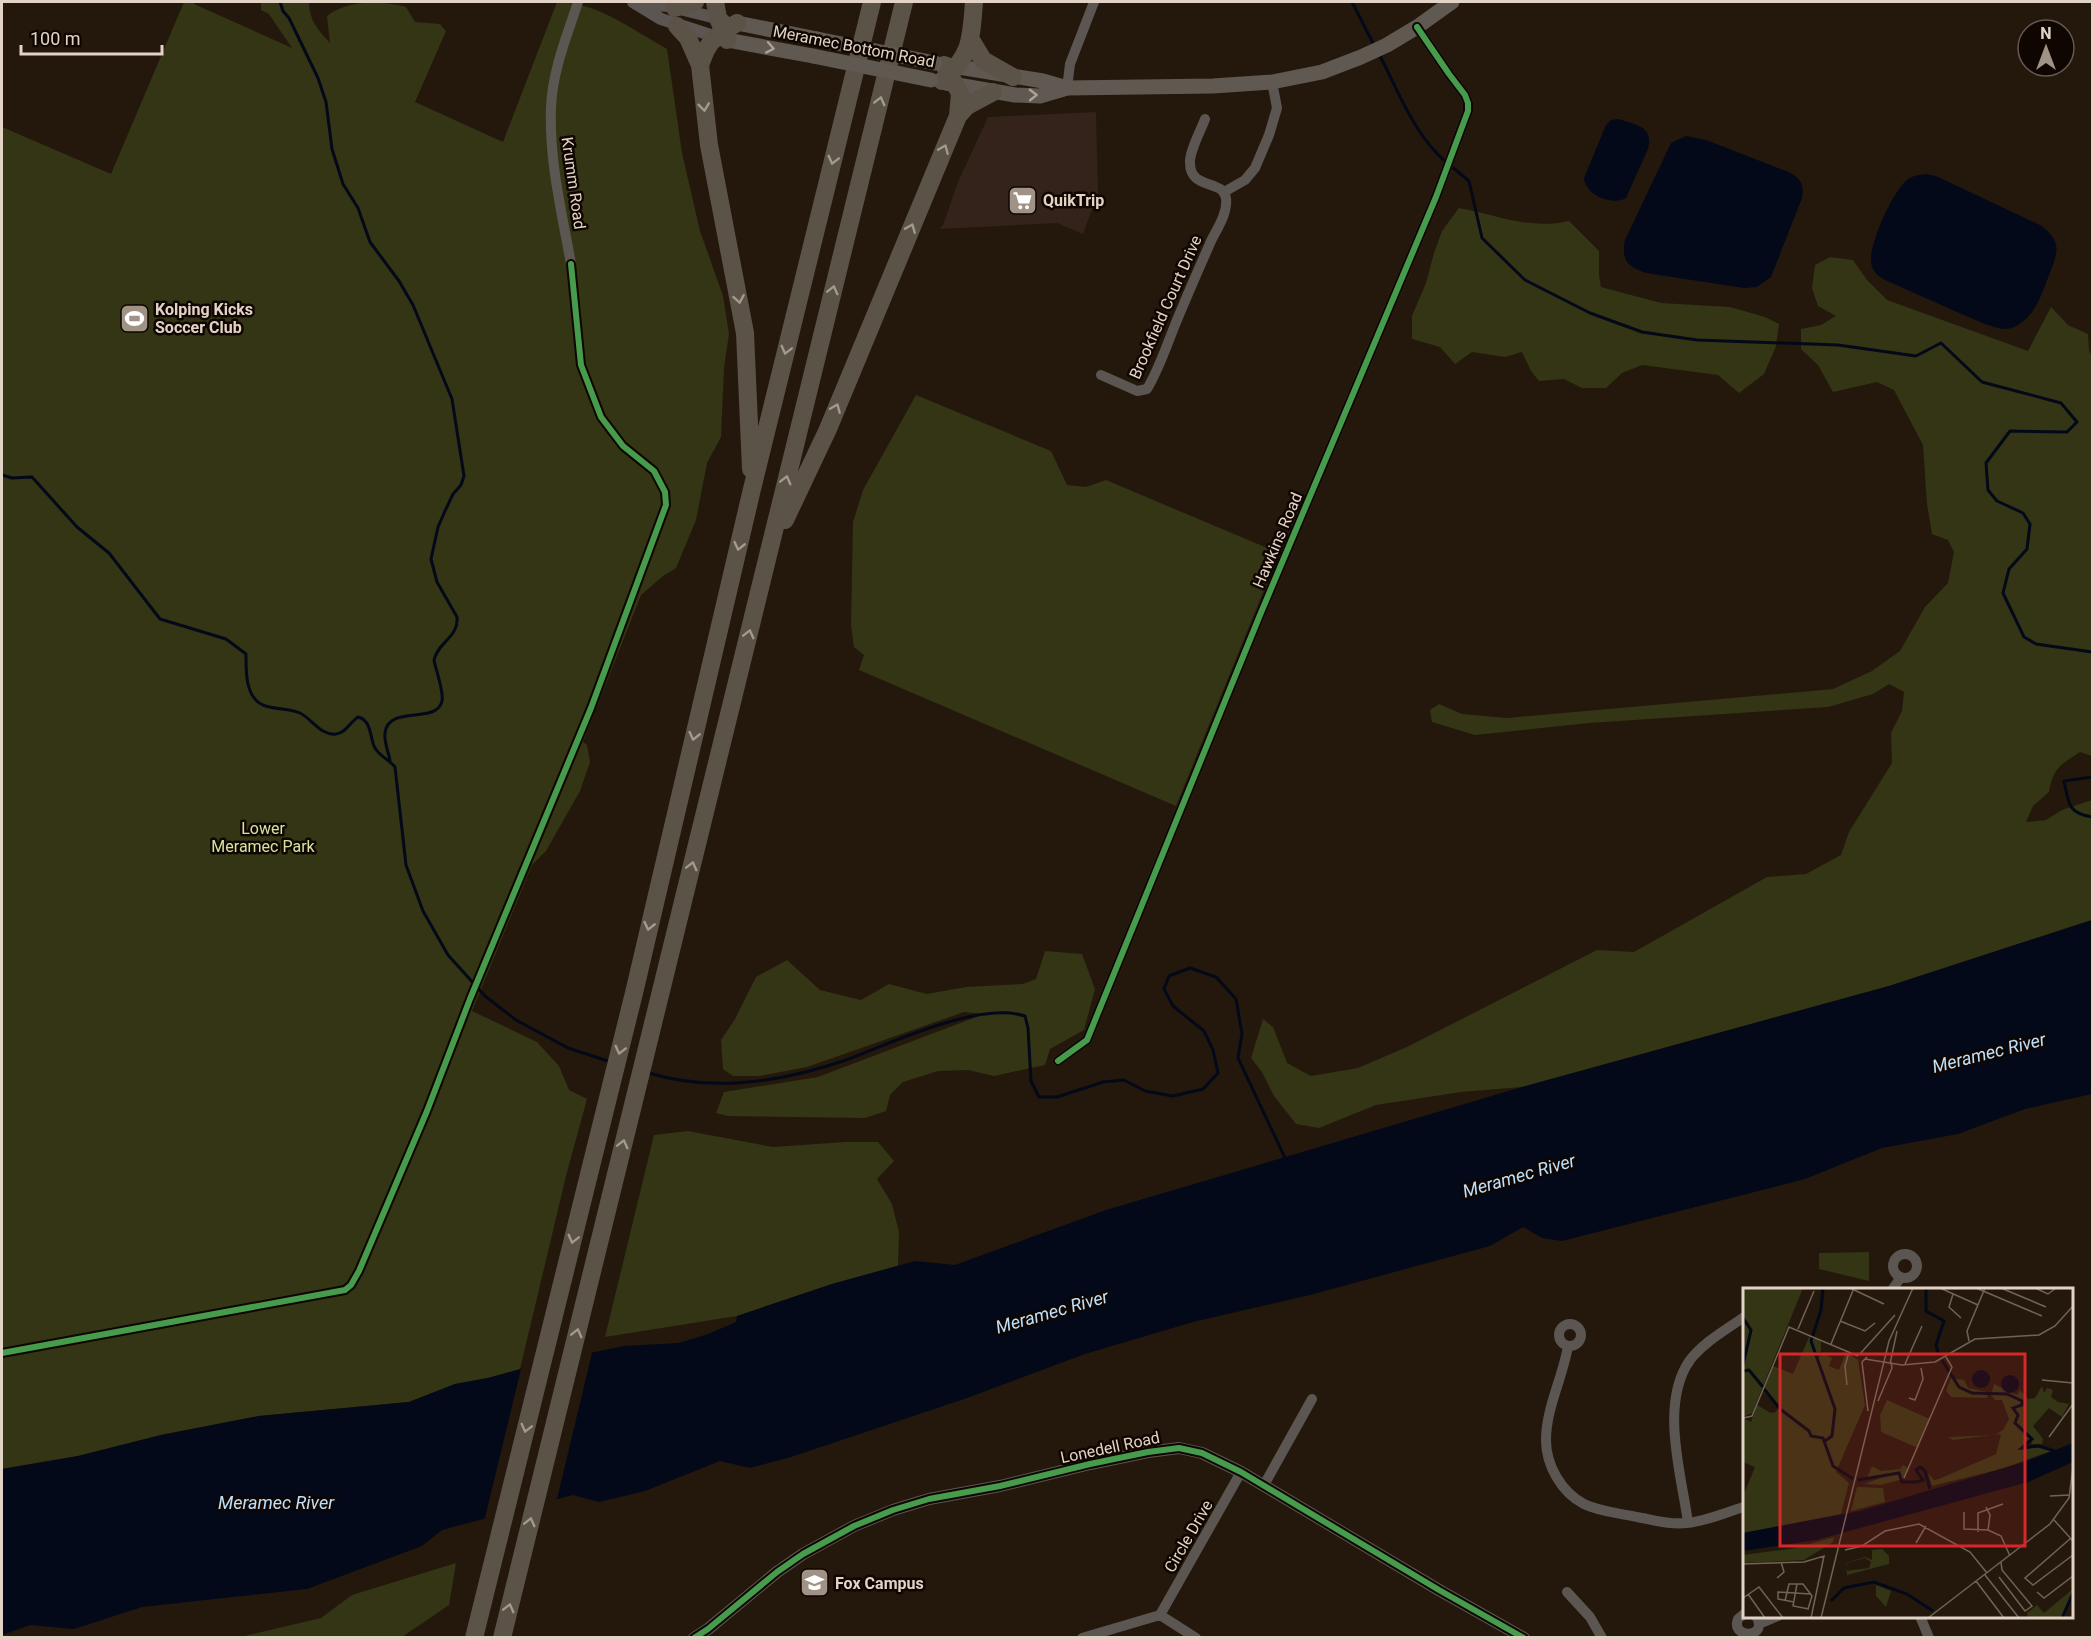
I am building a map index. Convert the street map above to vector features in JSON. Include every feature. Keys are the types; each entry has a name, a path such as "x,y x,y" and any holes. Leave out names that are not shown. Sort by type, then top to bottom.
{"highway":[{"path":"695,2 676,17 700,65 710,145 745,333 752,489"},
{"path":"474,1638 634,993 752,489 872,2"},
{"path":"502,1638 904,2"},
{"path":"768,557 828,429 958,116 960,93 945,74 966,53 971,40 974,2"},
{"path":"700,65 706,50 723,25"},
{"path":"971,40 983,60 1013,77"},
{"path":"958,116 972,103 993,92"}],"main road":[{"name":"Meramec Bottom Road","path":"723,25 817,39 945,74 993,92 1040,96 1067,88 1213,86 1272,82 1322,72 1387,45 1452,2"},
{"name":"Meramec Bottom Road","path":"723,25 813,56 945,74 1013,77 1043,81 1067,88"}],"street":[{"name":"Krumm Road","path":"571,264 552,153 551,106 559,60 578,2"},
{"path":"1067,88 1070,64 1094,2"},
{"name":"Meramec Bottom Road","path":"636,3 676,17 723,25"},
{"name":"Meramec Bottom Road","path":"636,3 661,19 676,17 723,25"},
{"name":"Hawkins Road","path":"1058,1061 1087,1040 1265,604 1374,357 1468,111 1465,95 1417,27"},
{"path":"1205,119 1190,159 1190,167 1195,177 1224,192 1245,180 1255,168 1277,108 1272,82"},
{"name":"Brookfield Court Drive","path":"1101,375 1137,392 1147,389 1222,217 1226,200 1224,192"},
{"path":"1893,1288 1901,1277"},
{"path":"1688,1523 1675,1443 1676,1409 1681,1381 1691,1360 1700,1350 1743,1318"},
{"path":"1569,1346 1546,1428 1547,1453 1561,1484 1574,1497 1591,1506 1667,1523 1688,1523 1743,1507"},
{"path":"1264,1485 1312,1399"},
{"name":"Lonedell Road","path":"694,1638 770,1577 803,1554 864,1521 911,1504 1101,1461 1167,1449 1194,1450 1241,1472 1524,1638"},
{"name":"Circle Drive","path":"1160,1615 1241,1472"},
{"path":"1567,1592 1590,1617 1602,1638"},
{"path":"1743,1614 1736,1622 1737,1629 1742,1635 1755,1634 1757,1620"},
{"path":"1083,1638 1160,1615 1196,1638"},
{"path":"1920,1618 1929,1638"}],"shaded area":[{"path":"1096,112 1098,193 1083,234 1057,223 940,229 958,182 988,117"}],"green space":[{"name":"Lower Meramec Park","path":"184,2 194,2 194,4 292,48 269,14 261,10 261,2 309,2 315,24 330,43 327,16 335,11 365,3 386,3 406,7 415,22 440,24 446,31 415,102 503,142 557,2 572,3 600,12 667,49 682,153 700,231 723,296 729,334 724,368 721,437 707,463 696,520 676,568 641,595 583,742 587,745 590,762 580,791 546,851 532,865 472,1011 537,1042 559,1066 569,1090 587,1099 567,1172 520,1369 455,1384 409,1402 259,1416 161,1435 78,1456 2,1469 2,127 111,174"},
{"path":"1459,208 1526,223 1569,221 1599,251 1601,287 1661,303 1730,307 1765,317 1779,324 1776,346 1764,374 1739,393 1718,375 1642,365 1622,373 1606,388 1582,388 1564,379 1539,381 1531,371 1522,352 1505,357 1472,352 1455,364 1440,347 1412,339 1412,316 1426,283 1442,231"},
{"path":"1830,257 1853,260 1867,280 1887,300 2028,351 2051,307 2068,325 2088,334 2092,357 2092,756 2080,752 2058,768 2049,792 2033,806 2026,822 2046,820 2062,810 2092,800 2092,920 1889,986 1522,1087 1461,1092 1376,1105 1319,1128 1296,1124 1274,1096 1262,1072 1251,1058 1263,1019 1273,1027 1287,1063 1311,1076 1358,1068 1407,1047 1597,950 1634,952 1767,877 1806,874 1841,855 1849,832 1892,763 1891,733 1902,711 1904,692 1889,684 1873,694 1828,707 1589,723 1475,735 1432,722 1430,710 1439,704 1462,714 1507,718 1833,689 1872,671 1900,651 1925,607 1948,583 1954,552 1948,540 1932,534 1927,504 1923,445 1894,390 1877,382 1833,392 1818,365 1801,349 1801,329 1821,325 1836,316 1818,306 1812,288 1815,265"},
{"path":"916,395 1051,451 1067,485 1086,487 1106,480 1279,553 1176,806 859,670 864,655 854,647 851,625 853,522 863,490"},
{"path":"1045,951 1082,954 1095,989 1084,1030 1050,1049 1045,1065 994,1076 968,1070 938,1071 903,1082 890,1095 886,1111 865,1118 728,1116 716,1113 724,1092 818,1077 984,1014 964,1012 807,1067 760,1076 733,1076 723,1069 721,1040 735,1019 756,977 787,960 820,990 861,1000 889,984 927,994 966,987 1023,984 1036,979"},
{"path":"688,1131 773,1147 878,1142 894,1161 877,1179 892,1204 899,1232 898,1266 832,1284 737,1316 605,1337 654,1135"},
{"path":"1869,1252 1869,1281 1819,1269 1819,1253"},
{"path":"456,1563 449,1605 402,1637 240,1637 321,1618 352,1595"}],"water":[{"path":"1619,119 1642,128 1646,131 1649,141 1648,149 1626,198 1614,201 1594,194 1584,178 1606,125 1611,120"},
{"path":"1686,136 1706,140 1791,173 1801,183 1802,198 1771,277 1757,287 1744,288 1646,273 1630,265 1625,258 1625,240 1671,143"},
{"path":"1926,174 1936,176 2042,226 2055,241 2056,256 2043,291 2032,312 2016,326 2005,329 1993,327 1885,280 1874,271 1871,254 1889,205 1908,179"},
{"name":"Meramec River","path":"2092,920 2092,1094 2025,1109 1958,1134 1882,1148 1805,1179 1562,1241 1542,1238 1523,1227 1490,1246 1310,1295 1193,1322 1085,1354 967,1398 791,1457 750,1468 720,1461 645,1491 599,1502 573,1495 442,1530 422,1546 307,1589 142,1607 74,1629 30,1625 2,1635 2,1469 78,1456 161,1435 259,1416 409,1402 455,1384 488,1378 542,1363 624,1346 679,1343 736,1322 737,1316 832,1284 915,1261 955,1265 1106,1210 1522,1087 1889,986"}],"pier":[{"path":"593,1349 556,1503 484,1522 522,1365"}],"waterway":[{"path":"280,2 318,78 326,102 332,149 343,184 358,208 370,242 399,281 413,305 452,399 464,476 438,527 431,559 437,582 457,617 455,630 440,648 434,660 442,701 438,708 431,712 403,716 388,724 385,736 390,760"},
{"path":"1352,2 1374,45"},
{"path":"1379,54 1416,125 1425,139 1446,162"},
{"path":"1451,166 1469,181 1482,238 1525,280 1590,313 1642,332 1697,340 1838,345 1916,356 1941,343 1982,382 2061,403 2077,422 2067,432 2010,431 1986,463 1988,490 1997,501 2023,513 2030,524 2027,549 2009,569 2003,593 2024,637 2036,644 2092,652"},
{"path":"2,475 12,478 32,477 77,527 109,553 160,619 226,639 246,654 248,683 257,701 268,707 300,713 321,730 331,734 343,731 358,717 365,721 376,749 395,767 406,865 423,911 448,955 485,996 516,1020 568,1048 611,1062"},
{"path":"2092,777 2064,781 2068,801 2073,810 2092,817"},
{"path":"649,1073 698,1082 723,1083 773,1079 822,1068 935,1026 984,1014 1006,1013 1025,1016 1028,1028 1031,1081 1039,1097 1057,1097 1103,1082 1124,1080 1145,1091 1173,1096 1203,1089 1218,1073 1213,1050 1204,1031 1173,1006 1164,989 1169,976 1190,968 1216,977 1236,999 1242,1034 1238,1058 1286,1160"}],"cycle path":[{"path":"1058,1061 1087,1040 1260,615 1436,197 1468,111 1465,95 1417,27"},
{"path":"2,1353 345,1290 351,1285 359,1271 427,1111 470,999 591,708 666,505 665,492 654,471 623,446 601,417 581,365 571,264"},
{"path":"694,1638 803,1554 854,1526 893,1510 929,1499 1000,1486 1090,1464 1179,1448 1202,1453 1241,1472 1524,1638"}],"place":[{"name":"QuikTrip","path":"1022,200"},
{"name":"Kolping Kicks Soccer Club","path":"134,318"},
{"name":"Fox Campus","path":"814,1583"}]}
